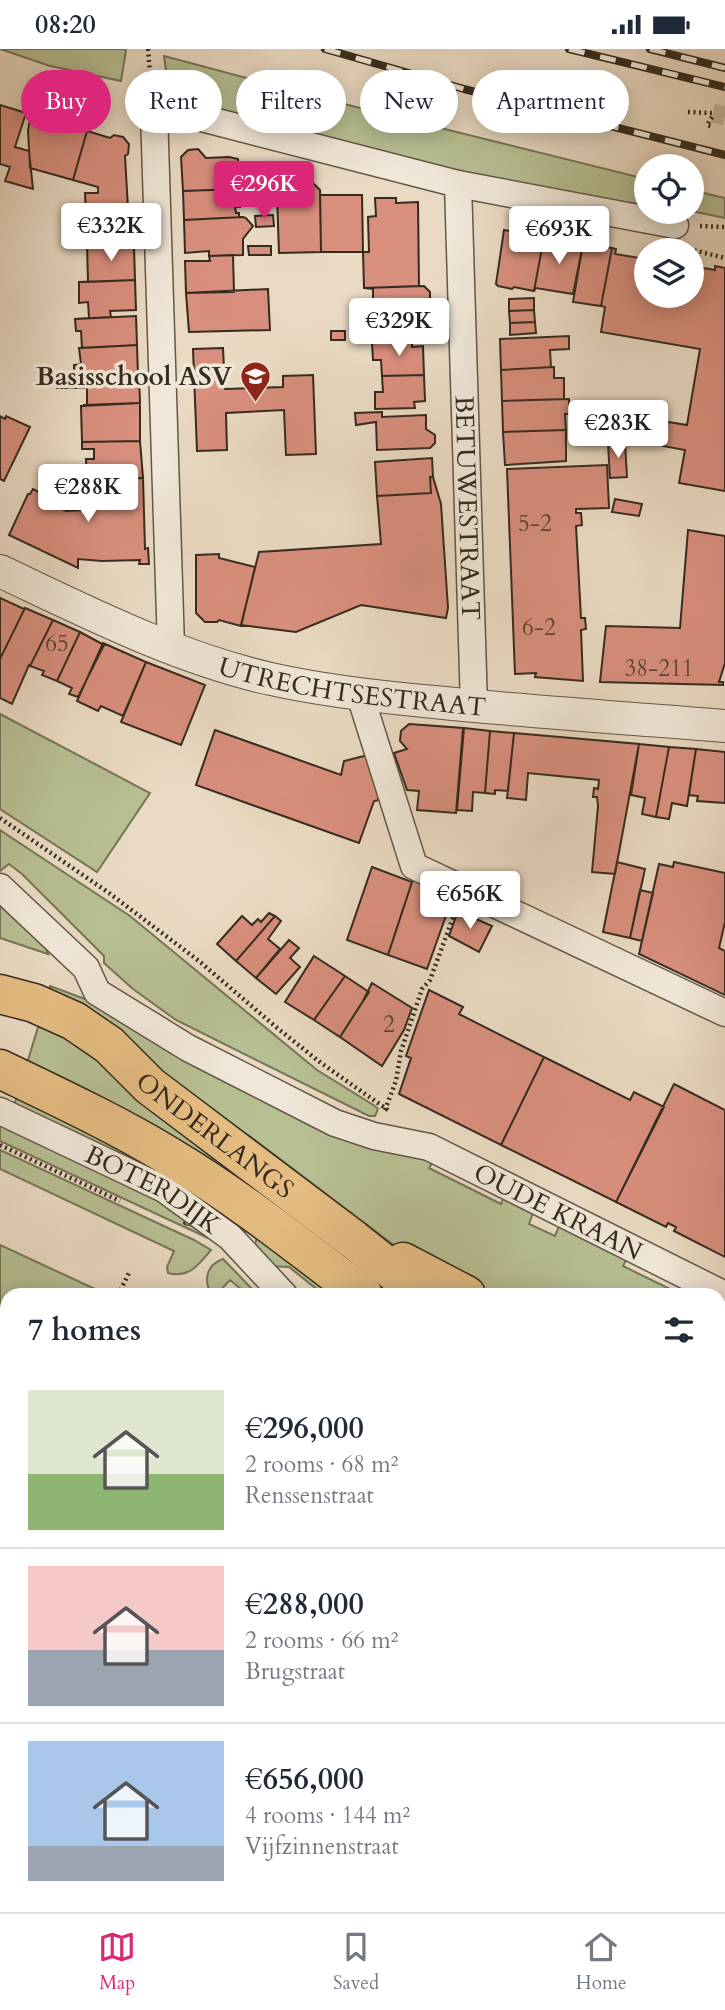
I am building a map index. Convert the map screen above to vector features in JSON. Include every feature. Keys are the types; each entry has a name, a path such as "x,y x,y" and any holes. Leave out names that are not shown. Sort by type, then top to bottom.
{"main road":[{"name":"ONDERLANGS","path":"0,994 34,1003 74,1021 109,1045 149,1086 414,1288"},
{"name":"ONDERLANGS","path":"0,1069 40,1087 166,1154 251,1209 354,1288"},
{"path":"354,1240 452,1288"}],"street":[{"path":"171,646 154,112 186,114 458,184 675,225"},
{"name":"BETUWESTRAAT","path":"458,184 474,706"},
{"name":"UTRECHTSESTRAAT","path":"0,571 86,612 221,665 270,679 360,695 725,726"},
{"path":"360,695 414,866 461,895 725,1013"},
{"name":"ONDERLANGS","path":"0,887 86,968 97,992 188,1048 335,1123 374,1136 429,1147"},
{"name":"BOTERDIJK","path":"0,1111 164,1189 230,1237 278,1288"},
{"name":"OUDE KRAAN","path":"429,1147 709,1288"}],"path":[{"path":"148,49 150,70"},
{"path":"688,113 713,115 710,126"},
{"path":"709,254 725,258"},
{"path":"0,818 63,860 199,961 321,1063 394,1114"},
{"path":"396,1081 401,1051 422,989 430,980 461,895"},
{"path":"0,1145 122,1202"},
{"path":"122,1288 130,1271"}],"shaded area":[{"path":"0,49 126,50 121,81 111,79 111,70 69,70"},
{"path":"164,56 217,70 166,70"},
{"path":"222,71 236,75 236,117 222,114"},
{"path":"346,104 360,108 360,133 458,132 634,176 634,203 497,185 297,133 346,133"},
{"path":"704,193 725,198 725,218 704,214"},
{"path":"0,714 150,793 97,872 0,809"},
{"path":"0,830 130,916 317,1070 375,1106 378,1109 375,1116 369,1116 176,1020 133,989 104,963 104,956 22,874 9,864 0,871"},
{"path":"0,902 46,949 48,954 0,938"},
{"path":"50,986 93,1002 434,1160 429,1168 501,1204 505,1194 534,1210 529,1224 555,1236 561,1221 629,1255 623,1266 668,1288 466,1288 403,1252 248,1135 219,1119 47,999"},
{"path":"42,1014 399,1288 366,1288 25,1070"},
{"path":"20,1085 222,1212 216,1212 163,1179 14,1106"},
{"path":"0,1121 157,1200 208,1238 0,1141"},
{"path":"0,1150 211,1250 188,1272 168,1273 167,1267 174,1251 0,1169"},
{"path":"257,1237 341,1288 315,1288 289,1267 269,1266 255,1244"},
{"path":"0,1245 93,1288 0,1288"},
{"path":"223,1259 251,1288 240,1288 230,1280 223,1288 209,1288 208,1274 217,1262"}],"building":[{"path":"0,105 21,111 21,128 15,147 29,151 33,189 5,181 10,167 0,164"},
{"path":"28,133 86,133 73,180 30,168"},
{"path":"86,133 110,138 114,135 123,137 129,144 128,154 125,156 130,244 87,244 85,193 98,193 98,187 73,180"},
{"path":"198,149 206,158 238,159 239,189 183,191 181,157 188,150"},
{"path":"314,184 320,190 321,252 279,253 277,196 298,196 298,190 304,185"},
{"path":"239,189 240,207 235,207 239,217 243,217 184,220 183,191"},
{"path":"320,195 362,195 363,252 321,252"},
{"path":"375,198 396,198 396,203 418,202 419,286 364,288 363,252 369,252 368,217 376,216"},
{"path":"273,215 274,226 256,227 255,216"},
{"path":"243,217 253,226 243,239 243,255 209,256 209,251 185,253 184,220"},
{"path":"504,230 544,237 534,291 496,284"},
{"path":"544,237 583,244 573,294 536,288 534,291"},
{"path":"87,244 130,244 130,247 134,247 135,280 88,282"},
{"path":"583,244 612,248 601,306 573,302"},
{"path":"248,246 271,246 271,255 249,255"},
{"path":"612,248 616,249 615,254 634,257 634,308 704,308 704,268 725,268 725,491 679,483 685,450 663,446 668,422 687,425 700,349 601,332 605,307 601,306"},
{"path":"233,255 234,292 186,293 185,261 210,261 209,256"},
{"path":"135,280 136,310 110,311 111,317 75,319 89,318 88,302 79,303 79,282"},
{"path":"424,286 430,292 430,301 421,308 422,326 365,329 365,312 373,312 373,289 364,288"},
{"path":"268,289 270,330 189,332 186,293"},
{"path":"534,298 534,310 509,311 509,299"},
{"path":"534,310 535,322 510,323 509,311"},
{"path":"136,316 137,345 82,348 81,331 76,331 75,319"},
{"path":"535,322 536,333 510,335 510,323"},
{"path":"331,331 345,331 345,340 331,340"},
{"path":"569,336 569,349 550,350 551,367 554,367 501,370 500,339"},
{"path":"412,341 412,347 423,346 424,375 382,376 381,360 373,360 372,343"},
{"path":"137,345 138,375 74,376 74,365 81,364 79,348"},
{"path":"223,348 225,389 283,387 283,376 313,375 316,454 286,455 284,410 226,413 227,450 197,451 193,349"},
{"path":"554,367 554,378 564,378 564,399 502,401 501,370"},
{"path":"139,375 140,403 87,405 87,388 74,388 74,376"},
{"path":"424,375 425,401 414,402 415,408 375,409 375,392 383,392 382,376"},
{"path":"74,376 74,388 57,388 56,377"},
{"path":"569,399 569,414 565,414 566,430 503,432 502,401"},
{"path":"140,403 140,441 82,442 81,406"},
{"path":"382,412 382,417 426,415 426,429 435,435 435,443 430,448 377,450 376,422 356,425 355,413"},
{"path":"0,416 30,427 4,481 0,479"},
{"path":"566,430 566,461 505,465 503,432"},
{"path":"140,441 143,478 87,480 86,459 94,459 94,449 82,449 82,442"},
{"path":"625,442 627,477 610,478 608,443"},
{"path":"432,458 431,493 377,496 375,462"},
{"path":"607,465 609,508 576,509 576,513 581,513 582,525 576,526 581,618 585,618 586,629 581,630 583,681 535,677 536,673 515,674 507,469"},
{"path":"430,477 433,477 441,504 448,608 446,618 361,605 296,632 241,625 259,552 381,544 377,496 431,493"},
{"path":"143,478 145,549 148,548 149,564 139,564 140,560 78,559 78,568 9,535 28,494 33,489 64,504 62,509 66,511 99,509 98,496 88,497 87,480"},
{"path":"615,499 642,504 639,516 612,512"},
{"path":"688,530 725,536 725,663 719,682 723,682 723,685 600,682 606,626 680,628"},
{"path":"219,554 219,558 255,567 241,626 219,620 205,622 196,613 196,555"},
{"path":"0,598 25,608 0,659"},
{"path":"25,608 53,620 12,704 0,698 0,659"},
{"path":"53,620 80,632 57,681 42,675 44,671 30,666"},
{"path":"80,632 104,645 78,697 69,694 72,688 57,681"},
{"path":"103,643 146,662 123,716 101,706 98,711 77,701"},
{"path":"146,662 205,685 181,745 121,722"},
{"path":"409,724 463,728 456,813 417,810 419,791 407,790 394,753 407,749 400,741 401,731"},
{"path":"464,728 490,731 485,793 473,792 472,811 457,810"},
{"path":"215,730 341,775 344,761 368,755 379,800 374,801 359,843 196,785"},
{"path":"490,731 514,733 508,791 495,790 495,794 485,793"},
{"path":"514,733 639,744 615,874 592,872 598,806 597,797 593,797 599,780 528,773 526,800 507,798"},
{"path":"639,744 669,747 656,817 642,814 645,798 631,795"},
{"path":"669,747 696,749 687,806 672,803 669,819 656,817"},
{"path":"696,749 725,752 725,803 697,801 698,796 689,795"},
{"path":"617,862 645,869 630,938 603,932"},
{"path":"674,862 725,873 725,922 719,948 725,951 725,995 639,954 659,864 673,867"},
{"path":"372,867 412,882 388,955 347,940"},
{"path":"414,876 453,896 427,969 388,955"},
{"path":"640,890 653,893 642,941 630,938"},
{"path":"458,911 492,926 479,952 449,936"},
{"path":"269,913 275,916 236,961 217,944 242,916 252,925 258,919 261,922"},
{"path":"275,916 281,921 268,939 280,949 256,978 236,961"},
{"path":"289,940 299,948 290,958 300,967 276,994 256,978"},
{"path":"314,956 345,976 314,1020 285,1002"},
{"path":"345,976 369,992 340,1037 314,1020"},
{"path":"372,983 412,1008 404,1030 382,1066 340,1037"},
{"path":"429,990 463,1007 459,1014 544,1057 501,1145 399,1094 411,1058 406,1056"},
{"path":"544,1057 630,1100 634,1092 664,1107 616,1202 501,1145"},
{"path":"674,1084 725,1110 725,1257 674,1231 676,1227 668,1223 666,1227 616,1202"}],"tunnel":[{"path":"713,113 725,116"}],"railway":[{"path":"325,49 464,89 725,155"},
{"path":"569,49 725,87"},
{"path":"650,49 725,68"}],"place":[{"name":"Basisschool ASV","path":"255,403"}]}
